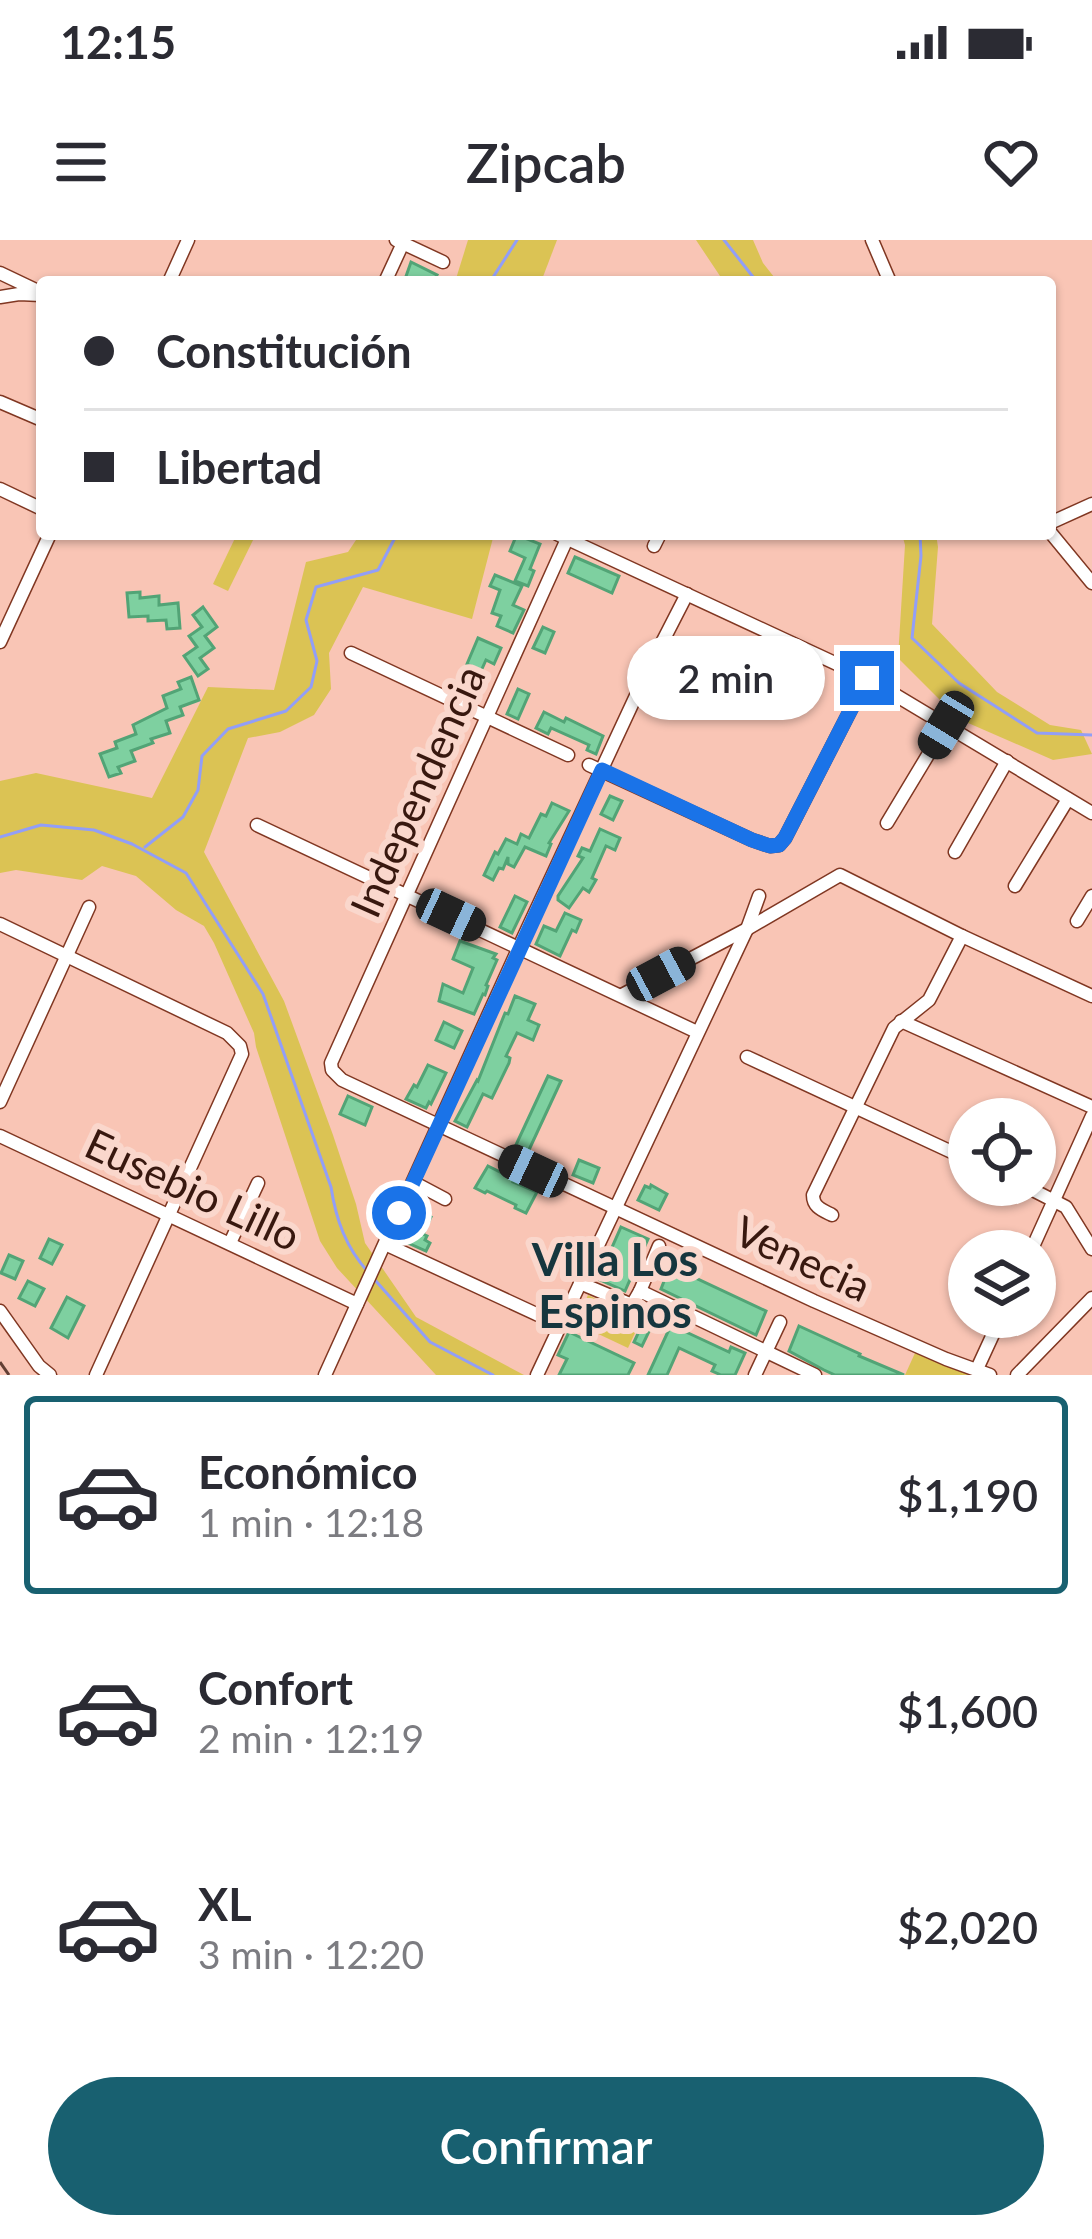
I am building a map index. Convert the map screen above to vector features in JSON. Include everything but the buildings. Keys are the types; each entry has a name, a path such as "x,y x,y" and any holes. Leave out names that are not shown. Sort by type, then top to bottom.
{"street":[{"path":"172,276 188,240"},
{"path":"872,240 887,276"},
{"path":"387,276 399,241 443,262"},
{"path":"0,273 36,291"},
{"path":"0,297 36,294"},
{"path":"0,402 36,417"},
{"path":"0,489 36,506"},
{"path":"1056,525 1092,504"},
{"path":"1056,536 1092,584"},
{"path":"0,642 47,540"},
{"name":"Independencia","path":"332,1070 560,540"},
{"path":"585,540 687,594 867,678 1092,813"},
{"path":"325,1375 595,767 687,594"},
{"path":"351,653 568,755"},
{"path":"595,767 752,840 779,845 867,678"},
{"path":"887,823 946,725"},
{"path":"955,852 1006,761"},
{"path":"1015,886 1068,799"},
{"path":"257,825 698,1032"},
{"path":"622,995 840,875 1092,996"},
{"path":"537,1375 759,896"},
{"path":"1077,921 1092,896"},
{"path":"0,1102 89,907"},
{"path":"0,924 227,1033 240,1046 240,1062 96,1375"},
{"path":"832,1215 818,1208 813,1196 854,1108 894,1028 929,1000 962,936"},
{"path":"902,1021 1092,1111 1056,1194"},
{"path":"747,1057 948,1151"},
{"name":"Venecia","path":"332,1070 342,1080 796,1293 984,1372"},
{"name":"Eusebio Lillo","path":"0,1136 359,1300"},
{"path":"413,1182 446,1199"},
{"path":"230,1243 258,1183"},
{"path":"1056,1200 1066,1207 1092,1249"},
{"path":"386,1244 560,1325"},
{"path":"580,1283 632,1305 659,1246"},
{"path":"640,1291 815,1375"},
{"path":"1018,1375 1092,1298"},
{"path":"0,1310 50,1375"},
{"path":"754,1375 780,1322"},
{"path":"984,1372 995,1338"}],"shaded area":[{"path":"468,240 557,240 543,276 457,276"},
{"path":"696,240 753,240 773,276 720,276"},
{"path":"234,540 253,540 228,591 213,584"},
{"path":"356,540 492,540 472,619 363,587 329,653 331,689 314,715 280,732 248,738 204,852 284,1001 333,1135 365,1243 416,1317 524,1375 436,1375 337,1268 320,1241 254,1033 204,926 176,910 136,876 102,866 82,880 16,870 0,873 0,781 36,773 152,798 208,687 274,690 306,562 348,552"},
{"path":"904,540 937,540 932,624 997,692 1050,725 1081,730 1092,754 1053,760 959,719 898,658"},
{"path":"588,1295 641,1320 628,1348 575,1323"},
{"path":"915,1353 969,1375 905,1375"}],"waterway":[{"path":"494,276 517,240"},
{"path":"724,240 752,276"},
{"path":"145,847 183,817 198,790 202,756 228,729 286,711 311,687 317,661 306,620 316,587 378,570 394,540"},
{"path":"920,540 912,638 959,683 1037,733 1092,735"},
{"path":"0,837 41,825 94,830 186,873 263,994 343,1233 369,1273"},
{"path":"375,1280 430,1342 493,1375"}],"railway":[{"path":"0,1362 9,1375"}],"district":[{"name":"Villa Los Espinos","path":"615,1285"}],"route":[{"path":"399,1213 602,770 752,840 779,845 867,678"}]}
